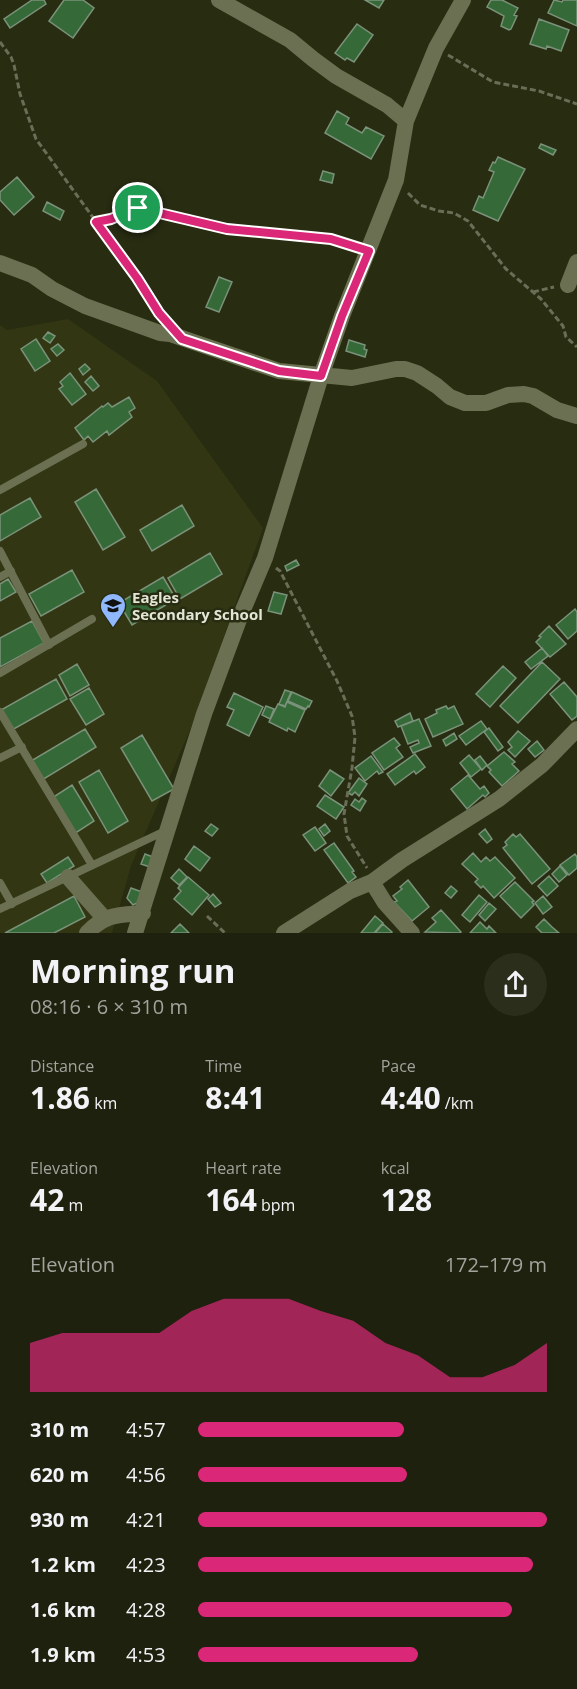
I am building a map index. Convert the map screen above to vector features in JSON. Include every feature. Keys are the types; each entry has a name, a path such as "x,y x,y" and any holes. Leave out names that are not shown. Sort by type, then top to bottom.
{"street":[{"path":"219,0 290,40 328,71 387,105 406,121"},
{"path":"135,933 204,714 265,558 321,376 342,316 396,180 406,121 436,48 463,0"},
{"path":"568,285 577,262"},
{"path":"0,263 32,275 52,289 85,306 279,371 352,378 405,369 417,373 450,397 465,403 486,403 508,395 525,394 557,410 577,416"},
{"path":"284,933 350,891 374,881 402,860 499,799 542,765 577,729"},
{"path":"68,876 104,918"},
{"path":"374,881 385,903 412,933"},
{"path":"87,933 104,918 112,915 142,913"}],"lane":[{"path":"0,490 83,444"},
{"path":"0,551 50,645"},
{"path":"0,577 11,571"},
{"path":"0,673 92,619"},
{"path":"0,712 92,865"},
{"path":"0,758 22,747"},
{"path":"0,909 166,830"},
{"path":"0,883 12,904"}],"path":[{"path":"0,42 14,65 20,94 36,139 164,318"},
{"path":"436,48 493,82 539,91 577,104"},
{"path":"396,180 420,205 454,213 468,221 506,269 541,299 563,326 566,337 577,347"},
{"path":"96,222 111,219 138,208 227,229 331,239 369,251"},
{"path":"265,558 280,571 337,681 352,716 355,737 344,814 348,836 374,881"},
{"path":"207,916 225,933"}],"shaded area":[{"name":"Eagles Secondary School","path":"68,319 157,381 263,528 190,730 131,866 112,933 0,933 0,325 7,330"}],"building":[{"path":"32,0 44,0 46,4 10,28 4,19"},
{"path":"64,0 83,0 94,8 73,38 49,21"},
{"path":"365,0 384,0 379,8"},
{"path":"491,0 502,0 518,8 511,29 501,26 504,16 487,7"},
{"path":"554,0 562,2 563,0 577,0 577,26 548,13"},
{"path":"539,19 569,30 561,51 530,44"},
{"path":"357,24 373,35 354,62 347,58 345,60 335,53"},
{"path":"337,111 349,118 346,124 362,133 366,127 384,136 371,159 325,133"},
{"path":"541,144 556,150 553,155 539,148"},
{"path":"498,157 525,169 498,221 473,210 479,196 483,198 494,172 489,170"},
{"path":"323,171 334,174 332,183 320,180"},
{"path":"17,177 34,197 14,215 0,200 0,192"},
{"path":"47,202 64,211 60,220 43,211"},
{"path":"219,277 232,282 219,312 206,307"},
{"path":"48,332 55,336 50,343 43,338"},
{"path":"36,339 50,361 35,371 21,349"},
{"path":"349,340 365,345 364,349 367,350 365,357 346,351"},
{"path":"58,344 64,350 57,356 51,349"},
{"path":"85,364 90,369 83,375 79,369"},
{"path":"70,373 86,394 72,405 59,389 63,386 60,382"},
{"path":"91,376 99,386 93,391 85,382"},
{"path":"129,397 135,408 129,412 132,417 109,435 107,431 93,442 88,436 84,440 75,428 102,406 108,403 112,407"},
{"path":"96,489 125,537 103,550 75,502"},
{"path":"30,498 41,517 0,541 0,515"},
{"path":"182,505 194,526 152,551 140,530"},
{"path":"210,553 222,574 180,599 168,578"},
{"path":"296,560 299,565 287,571 285,566"},
{"path":"72,570 84,592 41,616 29,594"},
{"path":"163,577 176,599 132,625 119,603"},
{"path":"8,579 16,592 0,601 0,584"},
{"path":"274,592 287,595 281,614 268,611"},
{"path":"575,609 577,631 568,639 556,625"},
{"path":"32,621 44,643 0,667 0,638"},
{"path":"549,626 566,644 550,657 536,642"},
{"path":"542,648 548,656 531,669 525,662"},
{"path":"542,662 560,679 518,723 500,706"},
{"path":"77,664 89,685 70,696 59,675"},
{"path":"503,666 516,678 490,707 476,694"},
{"path":"56,679 67,699 12,730 1,710"},
{"path":"564,682 577,697 577,716 572,720 550,694"},
{"path":"89,688 104,714 86,725 70,699"},
{"path":"285,690 291,692 285,706 279,704"},
{"path":"292,692 312,701 309,707 306,709 288,701"},
{"path":"234,693 263,707 249,736 227,725 234,710 227,707"},
{"path":"287,702 305,710 295,732 288,728 287,731 269,722 278,704 285,707"},
{"path":"266,706 274,709 270,719 262,715"},
{"path":"446,706 448,709 454,706 463,724 433,737 425,719 437,713 436,710"},
{"path":"410,713 413,721 398,727 395,721"},
{"path":"419,719 431,746 413,753 410,747 419,743 418,740 408,744 401,726"},
{"path":"481,721 487,729 466,745 459,736"},
{"path":"489,728 503,747 498,751 484,732"},
{"path":"85,729 96,747 42,780 31,761"},
{"path":"518,731 530,741 515,757 508,750 512,747 508,742"},
{"path":"454,733 457,739 446,746 443,740"},
{"path":"142,735 174,789 152,801 121,748"},
{"path":"394,738 400,745 396,748 403,757 384,770 372,753"},
{"path":"537,741 544,750 535,757 528,749"},
{"path":"504,752 515,762 512,764 519,771 502,786 489,772 491,770 487,766"},
{"path":"415,754 425,767 416,774 414,771 395,785 387,774"},
{"path":"469,755 481,769 471,777 460,763"},
{"path":"371,756 383,772 379,774 377,771 365,781 355,768"},
{"path":"480,756 487,765 482,770 475,760"},
{"path":"99,770 128,821 108,833 79,782"},
{"path":"330,770 344,779 331,796 319,786"},
{"path":"468,775 480,789 484,786 489,793 485,797 483,795 467,809 451,789"},
{"path":"359,778 367,784 359,796 355,792 352,795 348,793"},
{"path":"72,785 94,821 74,834 52,798"},
{"path":"325,795 344,807 336,819 317,806"},
{"path":"362,798 366,801 360,811 351,805 355,799 359,802"},
{"path":"211,824 218,829 212,836 205,831"},
{"path":"325,824 330,831 324,836 319,829"},
{"path":"315,827 326,843 315,851 303,835"},
{"path":"485,829 492,839 487,843 479,834"},
{"path":"513,834 516,837 520,834 550,869 532,884 503,848 507,845 505,842"},
{"path":"334,843 354,871 352,872 356,877 348,883 324,850"},
{"path":"194,846 210,858 200,871 185,859"},
{"path":"473,853 481,862 486,857 490,861 495,857 515,878 494,898 483,886 481,888 475,882 478,879 462,864"},
{"path":"145,854 153,857 150,867 141,864"},
{"path":"575,854 577,868 569,875 560,865"},
{"path":"68,857 74,866 47,883 41,874"},
{"path":"560,866 567,875 559,882 552,874"},
{"path":"179,869 187,877 179,885 171,878"},
{"path":"549,876 558,886 547,896 538,886"},
{"path":"188,877 209,895 192,915 174,899 181,891 178,888"},
{"path":"408,880 429,907 412,921 394,902 397,901 393,896"},
{"path":"515,882 534,901 532,902 534,905 521,918 500,896"},
{"path":"451,886 457,891 451,898 445,893"},
{"path":"131,888 142,892 139,902 133,905 127,898"},
{"path":"213,894 221,903 215,907 208,899"},
{"path":"479,895 487,902 470,922 462,915"},
{"path":"74,896 85,917 54,933 5,933"},
{"path":"543,896 552,907 543,914 535,903"},
{"path":"489,903 496,909 485,921 479,915"},
{"path":"441,910 461,932 425,932 436,922 432,918"},
{"path":"375,916 383,923 374,933 361,933"},
{"path":"544,919 559,933 542,933 536,927"},
{"path":"480,922 487,929 489,926 496,933 470,933"},
{"path":"180,924 189,933 171,933"},
{"path":"383,924 392,932 375,933"}],"place":[{"name":"Eagles Secondary School","path":"113,629"}],"route":[{"path":"138,208 227,229 331,239 369,251 342,316 321,376 279,371 182,339 159,313 137,278 96,222 111,219 138,208"}]}
